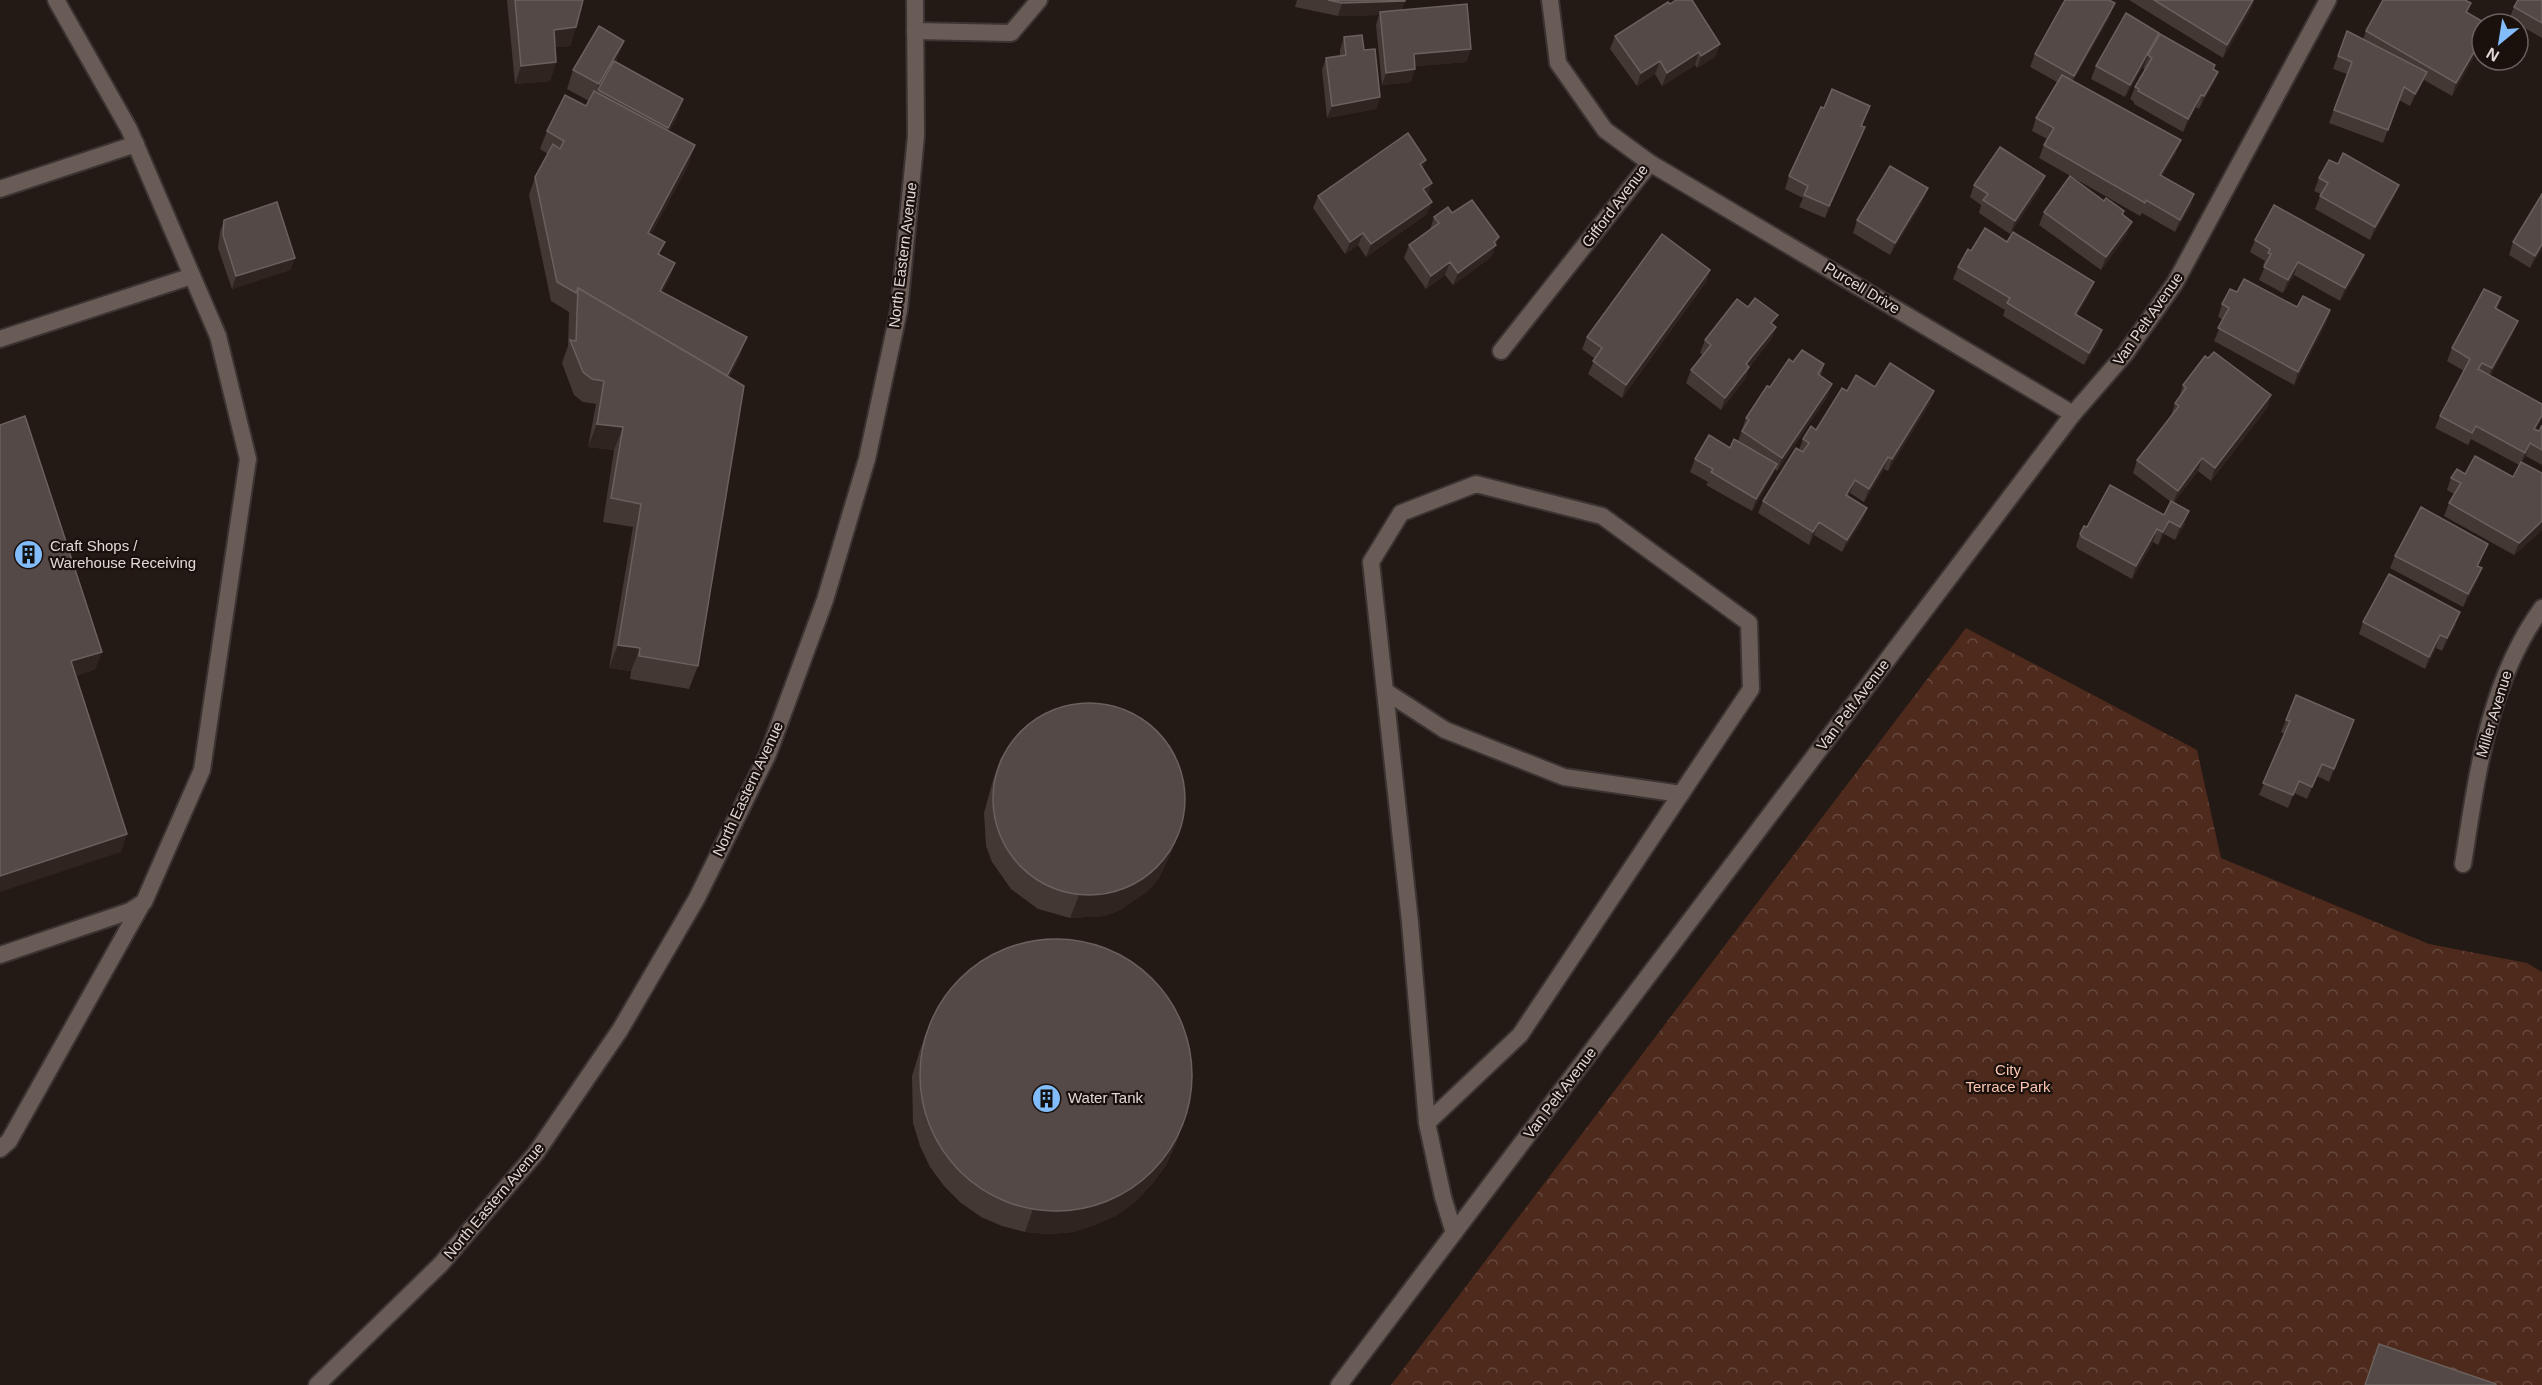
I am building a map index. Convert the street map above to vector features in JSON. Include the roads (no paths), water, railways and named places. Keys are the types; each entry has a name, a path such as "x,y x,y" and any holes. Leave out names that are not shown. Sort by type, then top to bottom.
{"street":[{"path":"0,1149 9,1141 144,902 202,770 248,459 218,336 136,144 56,0"},
{"name":"North Eastern Avenue","path":"317,1385 441,1264 536,1153 620,1030 650,979 697,898 768,754 825,600 867,459 899,310 916,136 915,0"},
{"path":"915,31 1011,33 1039,0"},
{"name":"Gifford Avenue","path":"1501,351 1650,163 1605,130 1557,63 1550,0"},
{"name":"Van Pelt Avenue","path":"1339,1385 2073,414 2125,354 2175,283 2328,0"},
{"path":"0,189 136,144"},
{"name":"Purcell Drive","path":"1650,163 2073,414"},
{"path":"0,339 192,276"},
{"path":"1427,1123 1520,1035 1751,689 1749,623 1602,516 1476,484 1401,513 1371,562 1410,922 1427,1123 1443,1197 1454,1233"},
{"name":"Miller Avenue","path":"2463,864 2481,749 2508,666 2542,608"},
{"path":"1385,691 1445,730 1564,777 1681,794"},
{"path":"0,955 130,911 144,902"}],"place":[{"name":"Craft Shops / Warehouse Receiving","path":"29,555"},
{"name":"Water Tank","path":"1047,1098"}],"park label":[{"name":"City Terrace Park","path":"2008,1078"}]}
